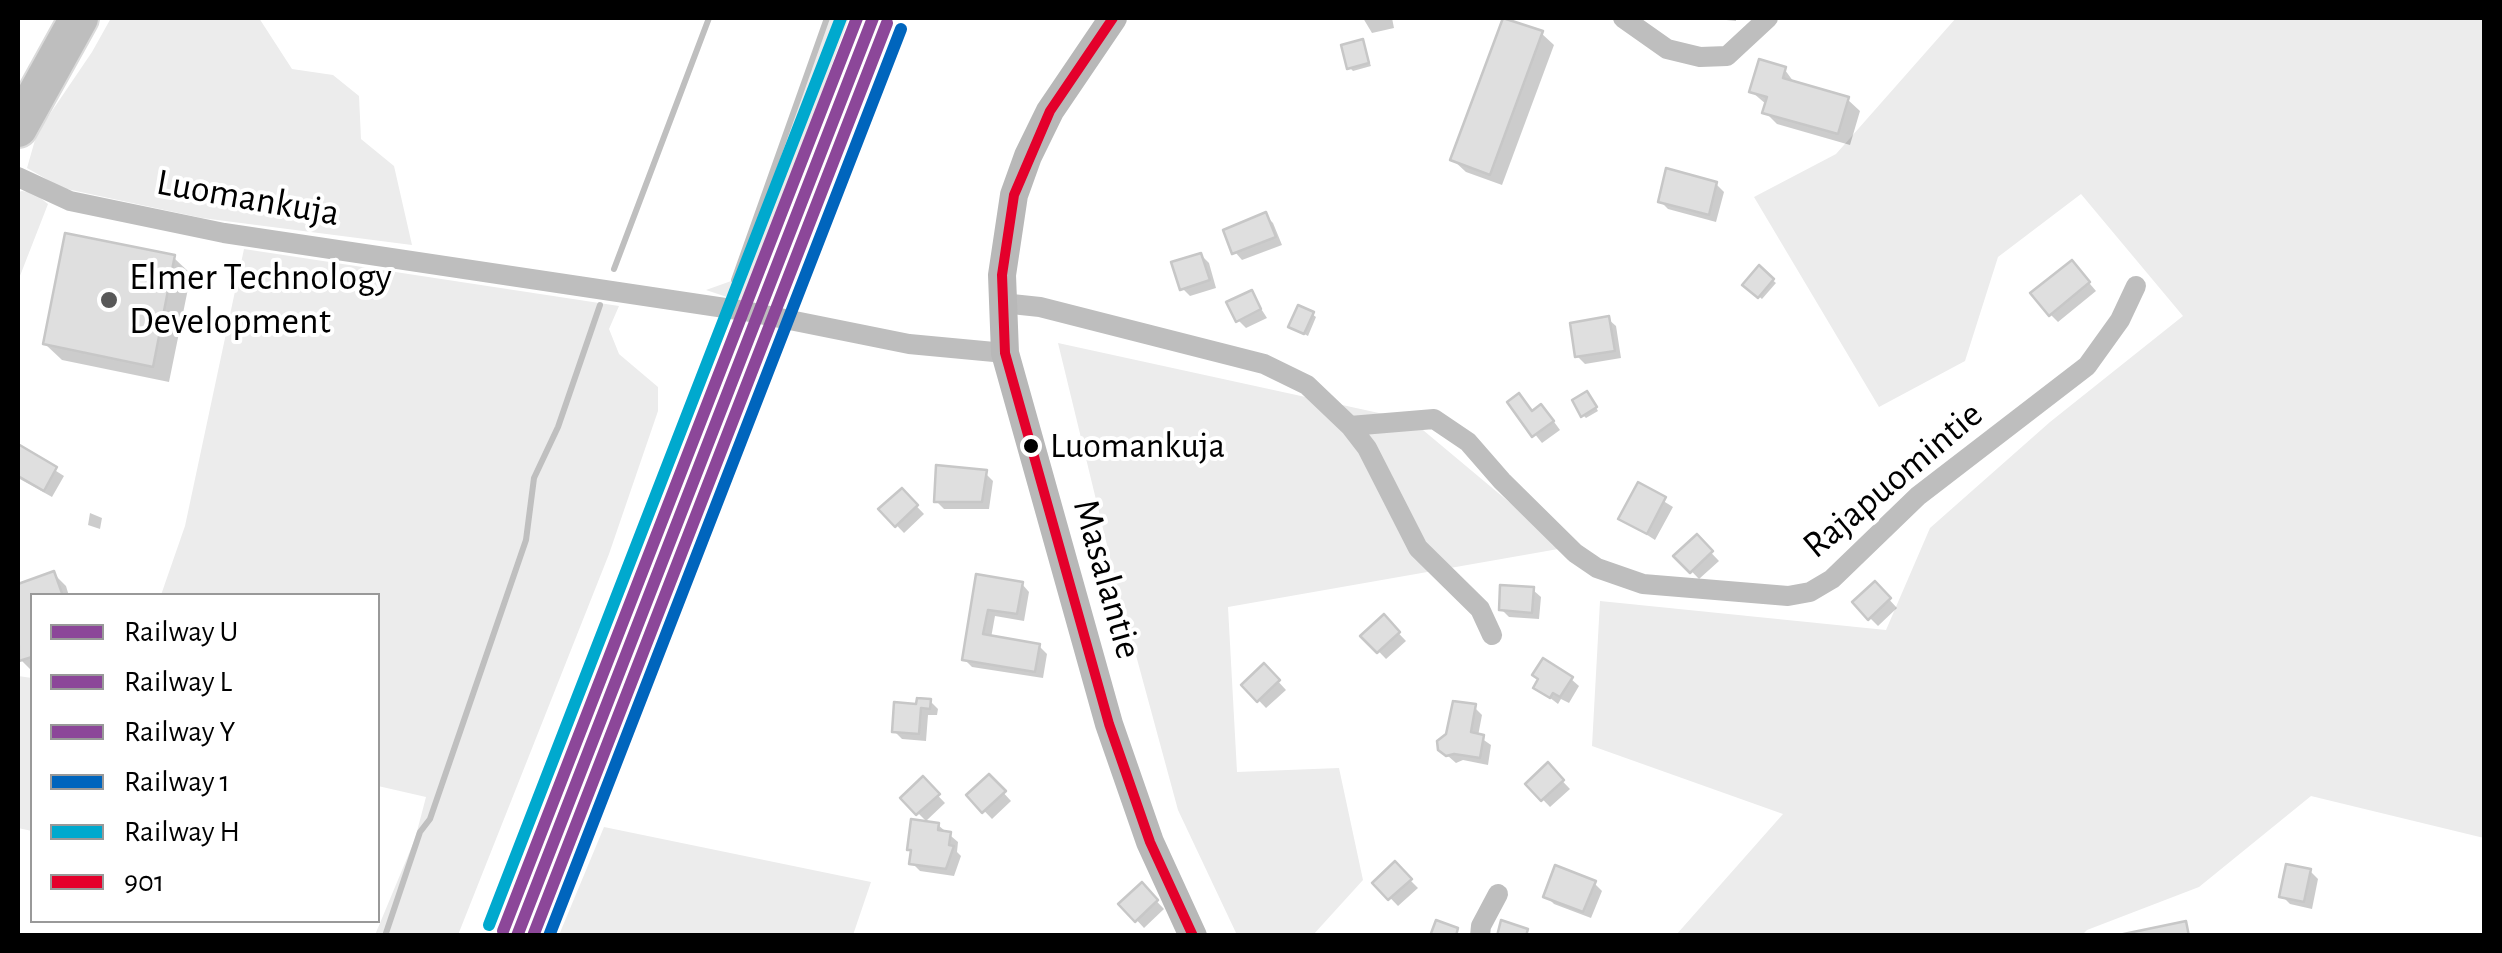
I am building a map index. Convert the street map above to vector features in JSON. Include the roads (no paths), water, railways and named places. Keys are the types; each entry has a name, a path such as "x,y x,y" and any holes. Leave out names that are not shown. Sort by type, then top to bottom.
{"highway":[{"path":"18,128 80,18"}],"street":[{"name":"Masalantie","path":"1113,18 1072,76 1028,156 1014,195 1002,303 1005,354 1109,724 1150,842 1193,936"},
{"path":"1623,18 1667,49 1700,57 1728,56 1768,18"},
{"name":"Luomankuja","path":"18,177 70,200 224,233 745,311 909,344 1005,354"},
{"name":"Rajapuomintie","path":"1350,426 1434,419 1468,442 1574,553 1596,568 1643,584 1799,595 1822,587 1918,496 2088,366 2120,320 2136,286"},
{"path":"1002,303 1040,307 1264,364 1306,384 1367,448 1418,548 1480,608 1492,635"},
{"path":"1480,936 1481,926 1498,894"}],"waterway":[{"path":"614,269 709,18"},
{"path":"734,280 827,18"},
{"path":"385,936 420,832 430,819 526,540 534,478 558,427 600,305"}],"rail line":[{"name":"H","path":"489,925 841,18"},
{"name":"Y","path":"503,931 857,18"},
{"name":"U","path":"517,936 873,18"},
{"name":"L","path":"533,936 887,23"},
{"name":"1","path":"549,936 901,29"}],"place":[{"name":"Elmer Technology Development","path":"109,300"},
{"name":"Luomankuja","path":"1031,446"}]}
